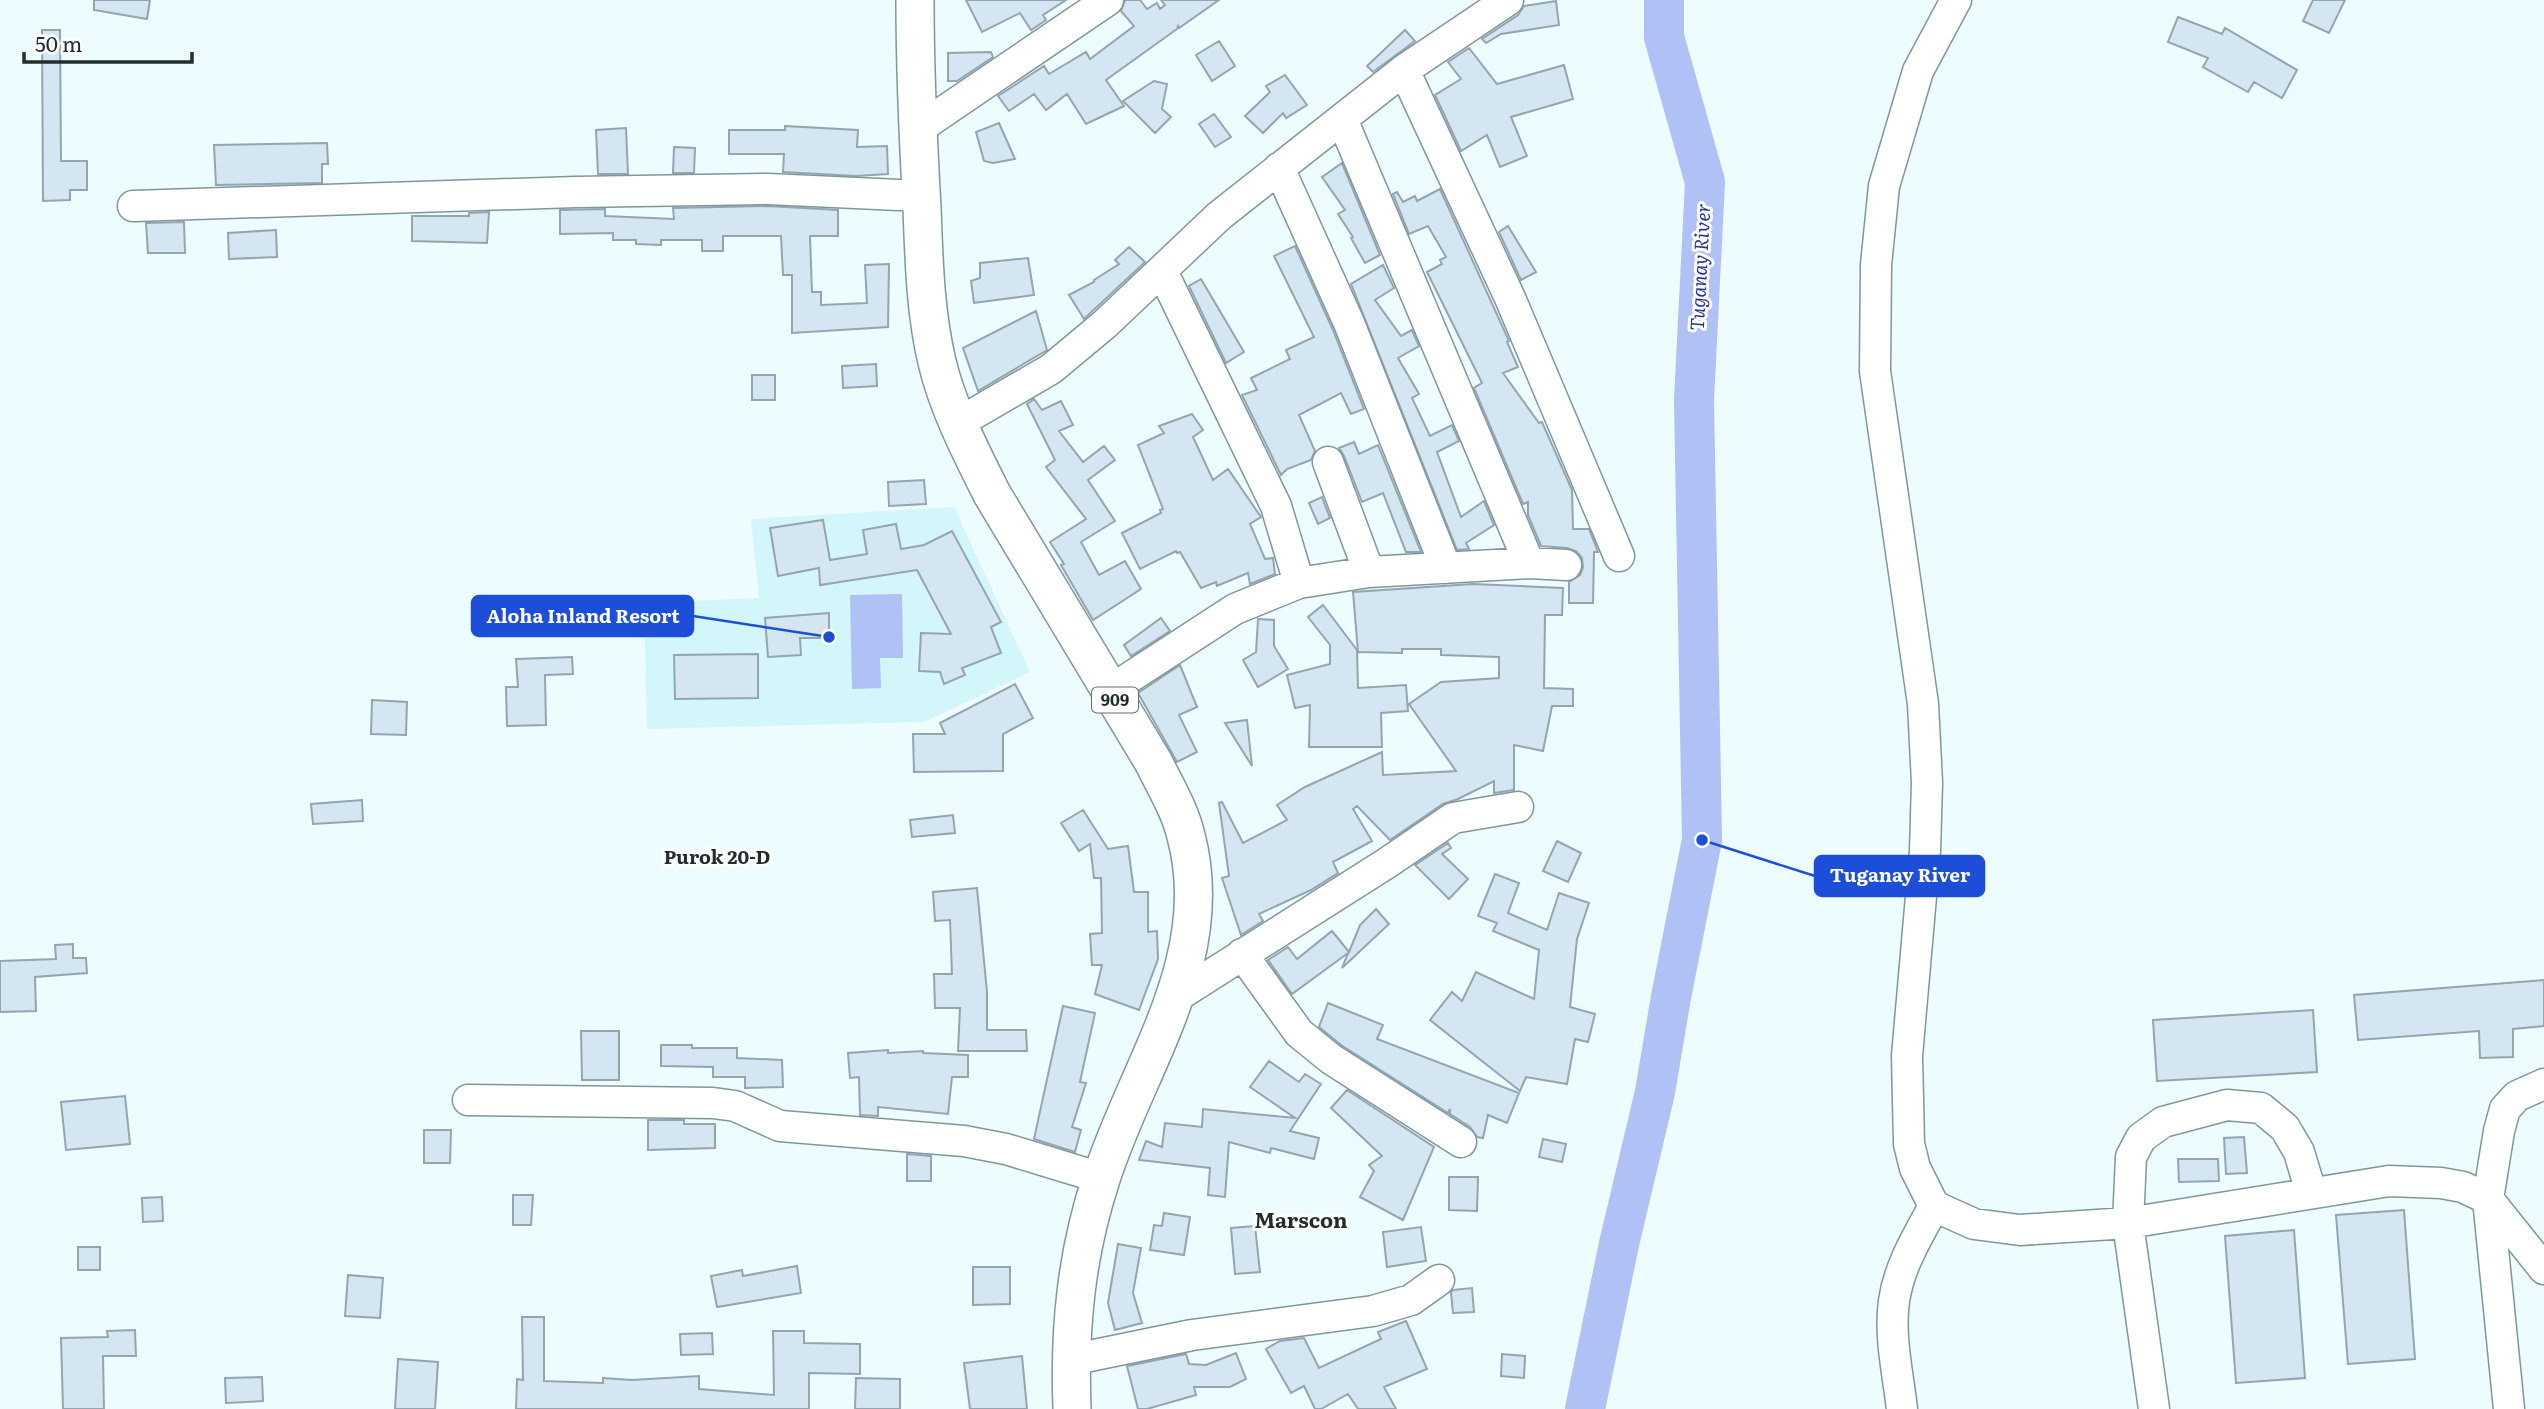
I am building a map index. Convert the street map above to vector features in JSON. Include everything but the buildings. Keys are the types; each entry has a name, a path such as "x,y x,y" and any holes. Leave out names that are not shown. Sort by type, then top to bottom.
{"main road":[{"name":"909","path":"915,0 927,307 937,362 958,422 992,494 1154,763 1186,835 1193,874 1189,943 1176,996 1101,1178 1079,1264 1073,1305 1070,1360 1072,1409"}],"street":[{"path":"918,129 1108,0"},
{"path":"958,422 1051,369 1105,324 1219,216 1404,70 1508,0"},
{"path":"1956,0 1918,71 1884,186 1876,265 1875,372 1923,704 1927,783 1925,851 1907,1056 1909,1144 1915,1168 1934,1206 1974,1224 2008,1229 2128,1223 2389,1181 2463,1187 2488,1199 2544,1269"},
{"path":"1404,70 1510,298 1619,556"},
{"path":"1342,119 1529,563"},
{"path":"1279,168 1349,323 1446,568"},
{"path":"133,206 604,191 768,189 921,196"},
{"path":"1162,271 1276,506 1299,583"},
{"path":"1328,462 1369,572"},
{"path":"1109,691 1235,609 1299,583 1369,572 1529,563 1566,565"},
{"path":"1176,996 1453,818 1518,807"},
{"path":"1242,954 1299,1033 1331,1059 1461,1142"},
{"path":"2509,1409 2488,1199 2505,1109 2517,1096 2544,1084"},
{"path":"468,1100 713,1103 735,1106 780,1126 964,1141 1006,1149 1101,1178"},
{"path":"2154,1409 2128,1223 2131,1157 2141,1138 2163,1122 2227,1105 2261,1108 2285,1128 2299,1152 2311,1192"},
{"path":"1902,1409 1892,1321 1894,1299 1902,1270 1934,1206"},
{"path":"1070,1360 1192,1335 1373,1311 1411,1300 1439,1280"}],"shaded area":[{"path":"954,507 1030,672 924,722 647,729 644,603 759,598 751,519"}],"water":[{"path":"902,594 903,658 880,658 881,688 852,689 850,595"}],"waterway":[{"name":"Tuganay River","path":"1585,1409 1619,1244 1655,1092 1702,840 1694,400 1705,182 1664,37 1664,0"}],"place":[{"name":"Aloha Inland Resort","path":"829,637"},
{"name":"Tuganay River","path":"1702,840"}],"district":[{"name":"Purok 20-D","path":"717,857"},
{"name":"Marscon","path":"1301,1221"}]}
